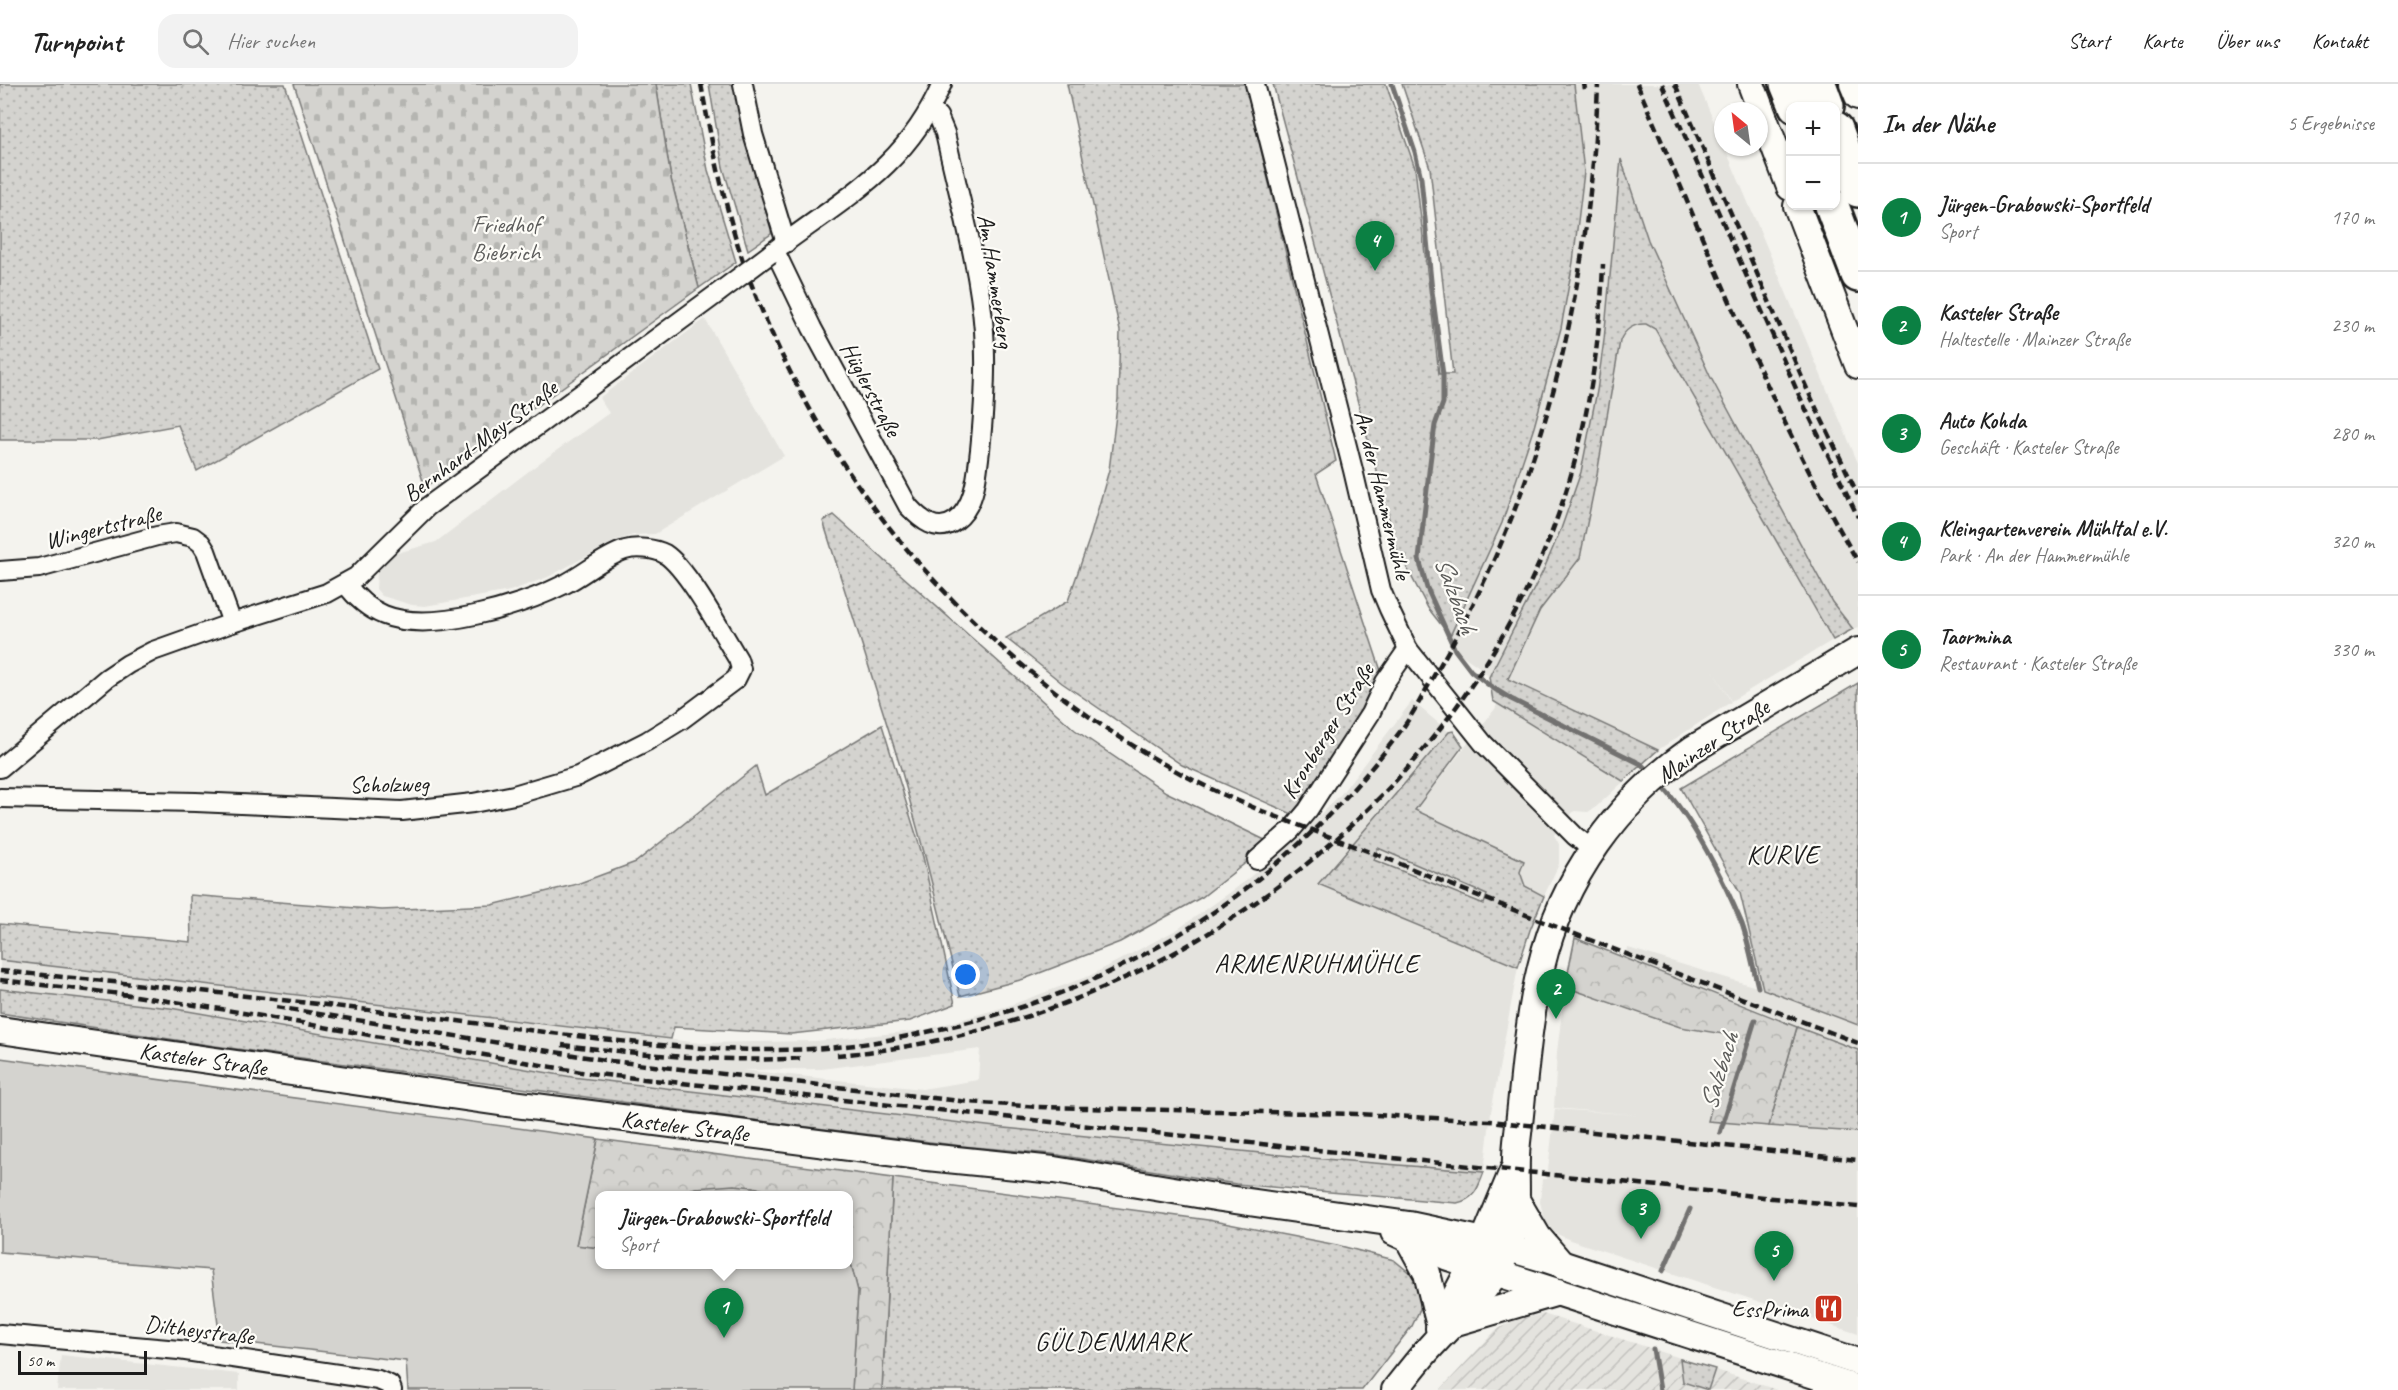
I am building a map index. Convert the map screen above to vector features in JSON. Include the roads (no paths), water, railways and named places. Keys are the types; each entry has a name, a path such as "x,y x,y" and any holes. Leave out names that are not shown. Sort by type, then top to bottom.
{"highway":[{"path":"1787,84 1794,102"},
{"path":"1819,84 1826,102"},
{"path":"1840,140 1858,190"},
{"path":"1834,210 1858,275"}],"main road":[{"path":"1751,84 1786,174"},
{"path":"1853,84 1858,96"},
{"path":"1799,210 1858,365"},
{"name":"Mainzer Straße","path":"1395,1390 1442,1331 1484,1269 1496,1245 1514,1183 1532,1016 1541,966 1564,902 1593,850 1623,810 1668,767 1702,744 1858,651"},
{"name":"Kasteler Straße","path":"0,1030 516,1104 927,1157 1054,1170 1221,1198 1409,1225 1496,1245 1562,1265 1858,1362"},
{"path":"1514,1183 1538,1237 1562,1265"},
{"name":"Kasteler Straße","path":"1369,1220 1409,1240 1484,1269 1858,1389"},
{"path":"1409,1240 1427,1273 1442,1331 1558,1292"}],"street":[{"name":"Hüglerstraße","path":"743,84 777,249 812,328 908,507 924,522 931,525 947,525"},
{"name":"Bernhard-May-Straße","path":"0,768 107,678 128,664 153,651 327,593 346,584 378,557 427,507 777,249 856,194 884,169 913,137 931,110 942,84"},
{"name":"An der Hammermühle","path":"1255,84 1353,470 1381,590 1408,649 1495,756 1575,836 1593,850"},
{"name":"Am Hammerberg","path":"931,110 938,116 945,133 979,289 984,331 984,418 978,465 968,508 954,522 947,525"},
{"name":"Wingertstraße","path":"0,571 39,568 157,536 184,534 201,543 207,551 232,623"},
{"name":"Scholzweg","path":"0,798 196,802 402,811 483,801 514,795 578,776 681,720 736,679 741,669 738,658 679,565 663,553 646,549 620,552 531,600 491,611 449,618 414,621 386,616 363,603 346,584"},
{"name":"Kronberger Straße","path":"1257,860 1291,830 1308,810 1370,714 1384,682 1408,649"},
{"name":"Diltheystraße","path":"0,1334 179,1350 378,1380 391,1387"}],"waterway":[{"name":"Salzbach","path":"1392,84 1415,152 1421,178 1443,375 1443,403 1435,425 1419,559 1427,588 1455,650 1471,671 1511,699 1641,764 1650,773"},
{"name":"Salzbach","path":"1660,784 1696,832 1726,889 1742,924 1758,987"},
{"name":"Salzbach","path":"1720,1133 1755,1020"},
{"name":"Salzbach","path":"1663,1271 1690,1209"},
{"name":"Salzbach","path":"1653,1349 1660,1390"}],"railway":[{"path":"701,84 719,175 744,264 776,343 815,418 860,489 912,555 969,616 1031,673 1099,723 1171,768 1225,795 1567,931 1858,1043"},
{"path":"1584,84 1585,89"},
{"path":"0,971 281,1000 630,1042 721,1049 811,1049 898,1038 984,1018 1046,998 1106,974 1163,944 1218,909 1269,870 1317,827 1361,780 1411,715 1473,604 1505,534 1532,462 1554,389 1571,314 1584,238 1593,161 1598,84"},
{"path":"1637,84 1768,386 1796,446 1858,562"},
{"path":"1662,84 1798,393 1858,517"},
{"path":"1675,84 1807,389 1858,495"},
{"path":"837,1055 947,1038 1054,1007 1156,962 1252,905 1339,836 1417,757 1483,668 1536,570 1551,533 1575,459 1592,382 1603,264"},
{"path":"0,980 130,995"},
{"path":"122,994 587,1073 1858,1207"},
{"path":"276,1007 611,1061 968,1102 1038,1107 1356,1114 1490,1121 1858,1160"},
{"path":"562,1045 713,1058 804,1058"}],"place":[{"name":"Kleingartenverein Mühltal e.V.","path":"1375,271"},
{"name":"Kasteler Straße","path":"1556,1019"},
{"name":"Auto Kohda","path":"1641,1239"},
{"name":"Taormina","path":"1774,1281"},
{"name":"EssPrima","path":"1829,1309"},
{"name":"Jürgen-Grabowski-Sportfeld","path":"724,1338"}],"district":[{"name":"KURVE","path":"1783,854"},
{"name":"ARMENRUHMÜHLE","path":"1317,963"},
{"name":"GÜLDENMARK","path":"1112,1341"}],"park label":[{"name":"Friedhof Biebrich","path":"506,238"}]}
